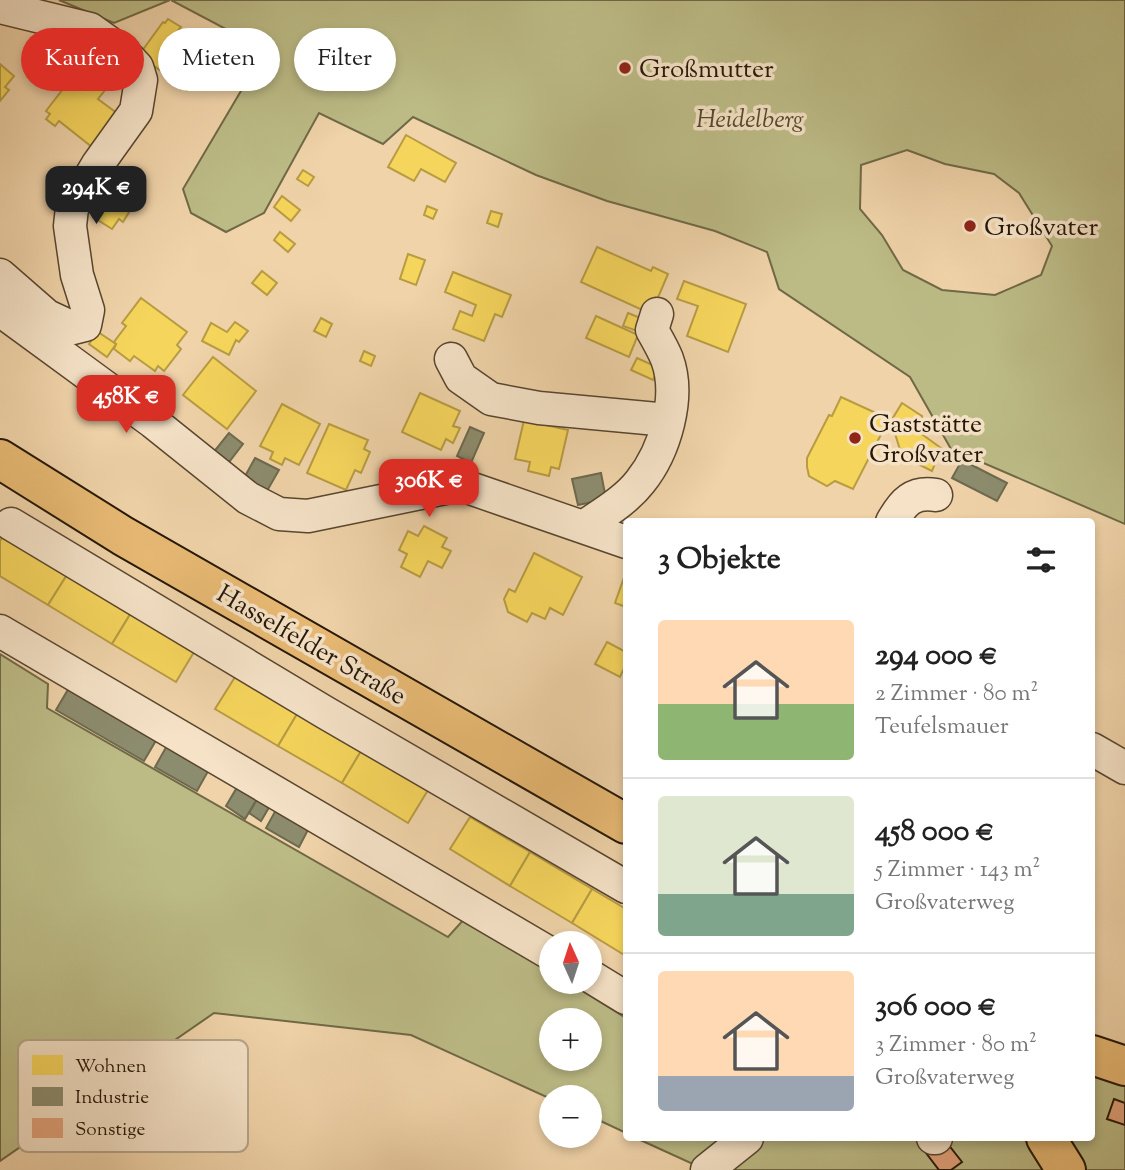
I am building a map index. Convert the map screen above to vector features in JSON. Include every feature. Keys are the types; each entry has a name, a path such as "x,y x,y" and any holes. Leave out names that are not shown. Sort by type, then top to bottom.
{"main road":[{"name":"Hasselfelder Straße","path":"0,459 123,536 623,822"},
{"path":"1095,1056 1125,1066"},
{"path":"1048,1141 1066,1170"}],"street":[{"path":"0,7 90,29 125,54 137,67 141,80 136,111 98,164 72,208 70,226 77,275 88,310 85,326 73,328 47,316 0,275"},
{"path":"0,310 153,422 248,498 279,514 308,516 450,487 467,488 623,541"},
{"path":"585,526 621,501 640,483 658,454 668,420 672,389 668,360 652,330 657,314"},
{"path":"451,359 461,377 491,399 539,408 668,420"},
{"path":"894,518 900,508 914,497 923,493 936,495"},
{"path":"11,524 326,713 623,885"},
{"path":"0,631 539,947"},
{"path":"1095,751 1125,768"},
{"path":"602,983 623,996"},
{"path":"707,1170 743,1141"}],"green space":[{"path":"59,0 170,0 114,23"},
{"name":"Heidelberg","path":"171,0 1125,0 1125,524 951,449 910,377 779,289 767,252 715,231 607,201 536,175 413,117 383,144 319,113 264,213 226,232 191,213 183,189 241,91 280,91 280,28 224,28","holes":["907,150 945,164 994,174 1019,193 1052,246 1041,275 995,295 942,290 903,270 882,235 860,209 861,165"]},
{"path":"0,654 48,684 47,708 448,937 465,918 539,964 539,994 587,994 623,1016 623,1132 602,1122 602,1085 539,1085 539,1094 411,1035 214,1013 175,1040 18,1040 18,1149 0,1161"},
{"path":"1095,1070 1125,1081 1125,1170 706,1170 643,1141 1095,1141"}],"building: Wohnen":[{"path":"168,19 181,27 159,28"},
{"path":"158,29 158,69 144,59 144,48"},
{"path":"0,64 14,76 5,87 9,90 0,101"},
{"path":"61,91 104,91 98,99 118,114 92,147 59,121 55,126 46,119 50,114 46,111"},
{"path":"406,135 456,163 445,182 421,169 414,181 388,167"},
{"path":"303,170 314,177 308,186 297,179"},
{"path":"107,176 139,196 123,222 119,219 112,229 93,217 99,207 91,202"},
{"path":"282,196 300,210 291,221 274,207"},
{"path":"427,206 437,210 433,219 424,215"},
{"path":"491,211 502,214 498,227 487,223"},
{"path":"280,232 295,244 288,252 274,240"},
{"path":"597,247 651,271 653,267 668,274 651,314 581,282"},
{"path":"408,254 425,260 416,285 400,279"},
{"path":"262,271 277,283 267,295 252,283"},
{"path":"453,272 511,295 502,317 495,314 484,341 453,329 460,311 472,316 476,305 445,292"},
{"path":"684,281 746,304 728,352 687,336 698,306 677,299"},
{"path":"141,298 187,332 177,345 181,349 164,371 158,366 155,371 134,356 130,361 114,349 114,342 126,326 122,323"},
{"path":"628,313 648,321 643,333 623,326"},
{"path":"596,316 638,335 629,357 586,338"},
{"path":"321,318 332,324 326,337 314,331"},
{"path":"235,322 248,331 239,342 236,340 229,355 202,341 211,323 227,332"},
{"path":"98,332 116,344 107,357 89,344"},
{"path":"364,351 375,356 371,366 360,361"},
{"path":"213,357 256,391 227,429 183,395"},
{"path":"637,358 659,368 653,380 631,370"},
{"path":"420,393 460,411 453,426 460,428 453,443 446,439 441,450 402,432"},
{"path":"841,397 889,419 853,489 835,481 827,486 809,476 807,467 807,458"},
{"path":"902,403 922,416 923,435 941,448 932,471 902,456 891,421"},
{"path":"282,404 320,424 299,465 285,458 282,465 270,459 273,452 260,446"},
{"path":"524,420 568,430 559,469 551,467 549,476 528,471 530,462 515,459"},
{"path":"329,424 368,440 364,449 370,452 361,473 355,470 346,490 307,473"},
{"path":"424,526 447,538 442,547 451,551 442,568 428,561 420,577 401,567 407,554 399,550 408,531 418,536"},
{"path":"6,531 70,570 48,605 0,576 0,541"},
{"path":"534,553 582,577 563,615 550,608 545,619 532,613 527,622 508,612 504,599 509,589 515,592"},
{"path":"70,570 134,608 112,644 48,605"},
{"path":"623,580 623,606 615,603"},
{"path":"134,608 197,647 176,682 112,644"},
{"path":"607,642 623,650 623,670 620,677 595,664"},
{"path":"235,677 297,714 278,746 215,709"},
{"path":"297,714 361,751 342,783 278,746"},
{"path":"361,751 428,790 408,823 342,783"},
{"path":"470,817 530,852 510,886 450,849"},
{"path":"530,852 592,889 572,923 510,886"},
{"path":"592,889 623,907 623,954 602,941 602,931 585,931 572,923"}],"building: Industrie":[{"path":"470,427 484,433 471,463 457,456"},
{"path":"229,433 243,444 226,466 212,454"},
{"path":"255,458 279,470 267,491 244,478"},
{"path":"962,460 1007,483 997,501 952,478"},
{"path":"601,473 606,499 578,505 572,479"},
{"path":"70,686 158,737 144,761 56,710"},
{"path":"169,742 211,766 197,791 155,767"},
{"path":"239,784 259,796 245,819 226,806"},
{"path":"259,796 271,804 261,821 249,813"},
{"path":"277,808 310,826 299,847 266,828"}],"building: Sonstige":[{"path":"1114,1099 1125,1103 1125,1125 1107,1119"},
{"path":"941,1141 946,1141 962,1162 951,1170 939,1170 926,1153"}],"place":[{"name":"Großmutter","path":"625,68"},
{"name":"Großvater","path":"970,226"},
{"name":"Gaststätte Großvater","path":"855,438"}]}
